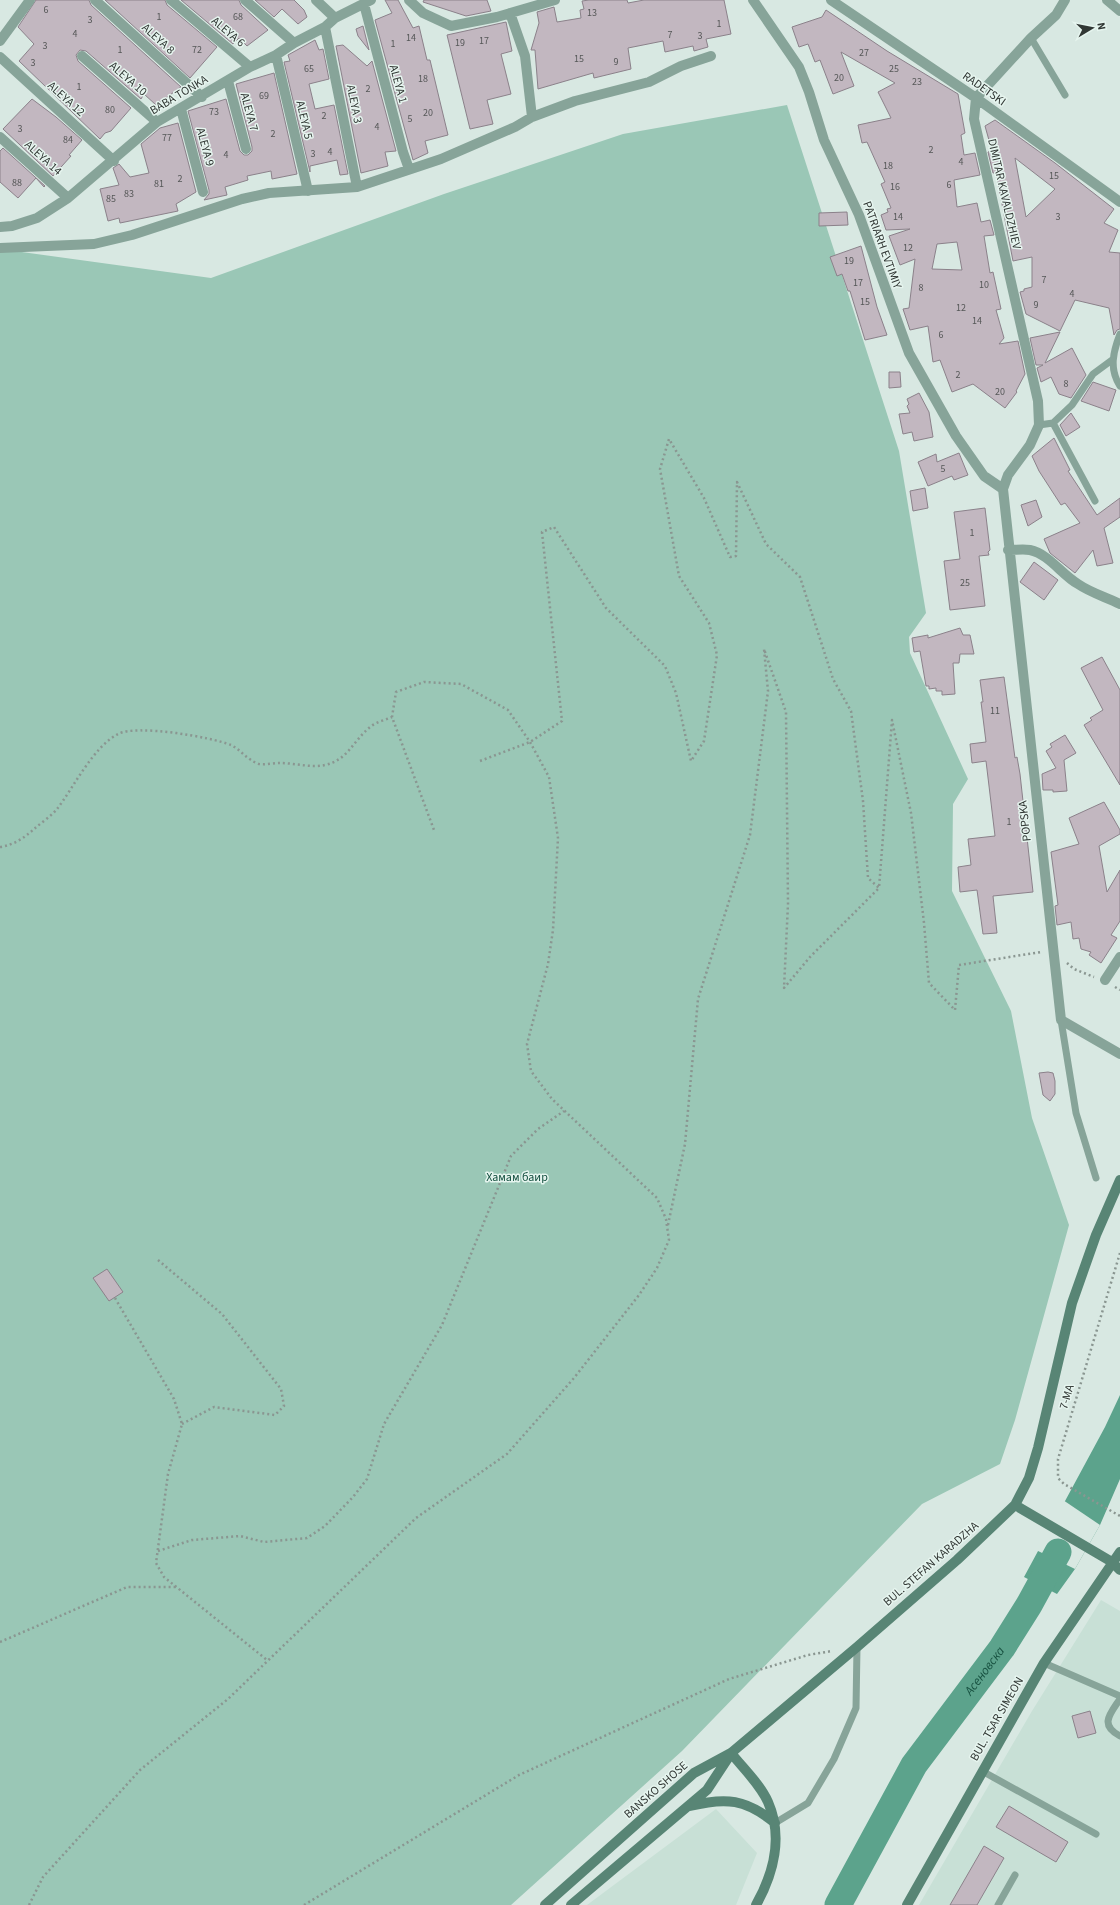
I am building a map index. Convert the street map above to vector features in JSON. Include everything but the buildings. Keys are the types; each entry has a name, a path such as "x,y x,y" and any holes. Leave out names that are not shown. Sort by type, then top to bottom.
{"main road":[{"name":"BUL. STEFAN KARADZHA","path":"731,1753 857,1647 957,1560 1015,1505 1029,1478 1038,1448 1072,1303 1096,1235 1120,1180"},
{"path":"1015,1505 1116,1563 1120,1570"},
{"name":"BUL. TSAR SIMEON","path":"907,1905 1044,1664 1116,1563 1120,1552"},
{"path":"571,1905 707,1790 731,1753 768,1801 775,1823 776,1851 769,1876 756,1905"},
{"name":"BANSKO SHOSE","path":"545,1905 694,1773 731,1753"},
{"path":"685,1808 709,1801 729,1800 746,1804 762,1812 775,1823"}],"street":[{"path":"0,41 30,0"},
{"name":"ALEYA 8","path":"95,0 202,97"},
{"name":"ALEYA 6","path":"171,0 250,68"},
{"path":"245,0 294,43"},
{"path":"316,0 335,18"},
{"path":"409,0 423,13 451,26 510,13 556,0"},
{"name":"PATRIARH EVTIMIY","path":"754,0 799,67 809,92 824,140 859,215 909,353 956,436 984,476 1003,489"},
{"name":"RADETSKI","path":"831,0 976,98 1120,202"},
{"path":"976,98 1031,38 1056,15 1065,0"},
{"path":"1107,0 1120,11"},
{"name":"BABA TONKA","path":"0,228 12,226 37,218 68,198 114,161 157,122 250,68 276,55 294,43 325,27 335,18 368,2"},
{"name":"ALEYA 1","path":"368,2 403,152 409,169"},
{"path":"510,13 525,56 532,117"},
{"name":"ALEYA 3","path":"325,27 358,187"},
{"name":"ALEYA 5","path":"276,55 308,191"},
{"name":"ALEYA 10","path":"82,56 157,122"},
{"path":"0,248 94,244 132,236 242,199 269,193 358,187 441,159 514,127 532,117 575,101 649,82 681,66 711,56"},
{"name":"ALEYA 12","path":"0,57 114,161"},
{"name":"ALEYA 7","path":"228,81 246,149"},
{"name":"DIMITAR KAVALDZHIEV","path":"976,98 974,119 979,145 1038,401 1039,425"},
{"name":"ALEYA 9","path":"181,109 203,192"},
{"name":"ALEYA 14","path":"0,137 68,198"},
{"path":"1003,489 1008,475 1030,445 1039,425"},
{"name":"POPSKA","path":"1003,489 1008,550 1061,1020"},
{"path":"1008,550 1030,550 1044,556 1073,582 1120,604"},
{"path":"1105,980 1120,957"},
{"path":"1061,1020 1120,1054"}],"lane":[{"path":"1031,38 1065,95"},
{"path":"1120,334 1112,360 1116,380 1120,386"},
{"path":"1039,425 1053,423 1072,405 1093,374 1112,360"},
{"path":"1053,423 1095,501"},
{"path":"1061,1020 1076,1114 1096,1178"},
{"path":"775,1823 808,1803 834,1759 856,1708 857,1647"},
{"path":"1044,1664 1120,1697 1108,1720 1111,1731 1120,1736"},
{"path":"982,1772 1096,1834"},
{"path":"998,1905 1015,1875"}],"path":[{"path":"480,761 530,742 562,721 542,532 554,527 606,608 665,666 676,693 691,761 704,741 717,655 709,623 679,576 660,469 669,439 704,498 730,557 736,556 738,482 766,544 800,577 833,679 851,711 863,801 868,878 879,888"},
{"path":"667,1228 685,1144 698,999 750,835 768,691 764,649 786,712 788,904 784,988 810,957 879,888 892,720 911,814 924,923 929,983 955,1010 959,965 1052,950 1074,969 1105,980"},
{"path":"29,1905 43,1877 140,1770 228,1699 416,1518 507,1454 574,1378 639,1295 657,1268 669,1240 666,1219 657,1198 552,1099 532,1071 527,1044 548,964 553,930 558,838 549,777 530,742 508,710 461,684 424,682 396,692 392,717 434,830"},
{"path":"0,847 23,839 56,810 82,771 104,745 118,734 130,730 186,734 212,739 232,746 259,764 324,765 340,760 352,750 358,738 371,726 392,717"},
{"path":"158,1551 200,1540 240,1536 264,1542 307,1538 325,1526 344,1507 366,1478 384,1424 442,1325 511,1156 538,1130 564,1111"},
{"name":"7-МА","path":"1120,1253 1058,1459 1058,1478 1064,1484 1120,1516"},
{"path":"158,1260 222,1314 281,1389 284,1406 275,1415 214,1407 182,1424"},
{"path":"115,1298 174,1399 182,1424 168,1474 156,1563 164,1577 267,1660"},
{"path":"0,1642 127,1587 176,1587"},
{"path":"304,1905 519,1776 729,1679 808,1655 836,1650"}],"shaded area":[{"path":"1120,1395 1120,1479 1100,1525 1075,1569 1057,1594 1024,1577 1105,1427"},
{"path":"1101,1600 1120,1611 1120,1905 919,1905 1032,1711"},
{"path":"716,1809 757,1853 736,1905 587,1905"}],"green space":[{"name":"Хамам баир","path":"787,105 899,451 926,613 909,637 910,653 968,779 953,804 952,891 1011,1011 1032,1118 1069,1225 1015,1420 1000,1464 922,1504 682,1751 511,1905 0,1905 0,249 211,278 444,194 623,134"}],"pier":[{"path":"1063,1500 1100,1525 1075,1569 1036,1550"}],"waterway":[{"name":"Асеновска","path":"838,1905 914,1765 1002,1648 1029,1605 1058,1552"}]}
